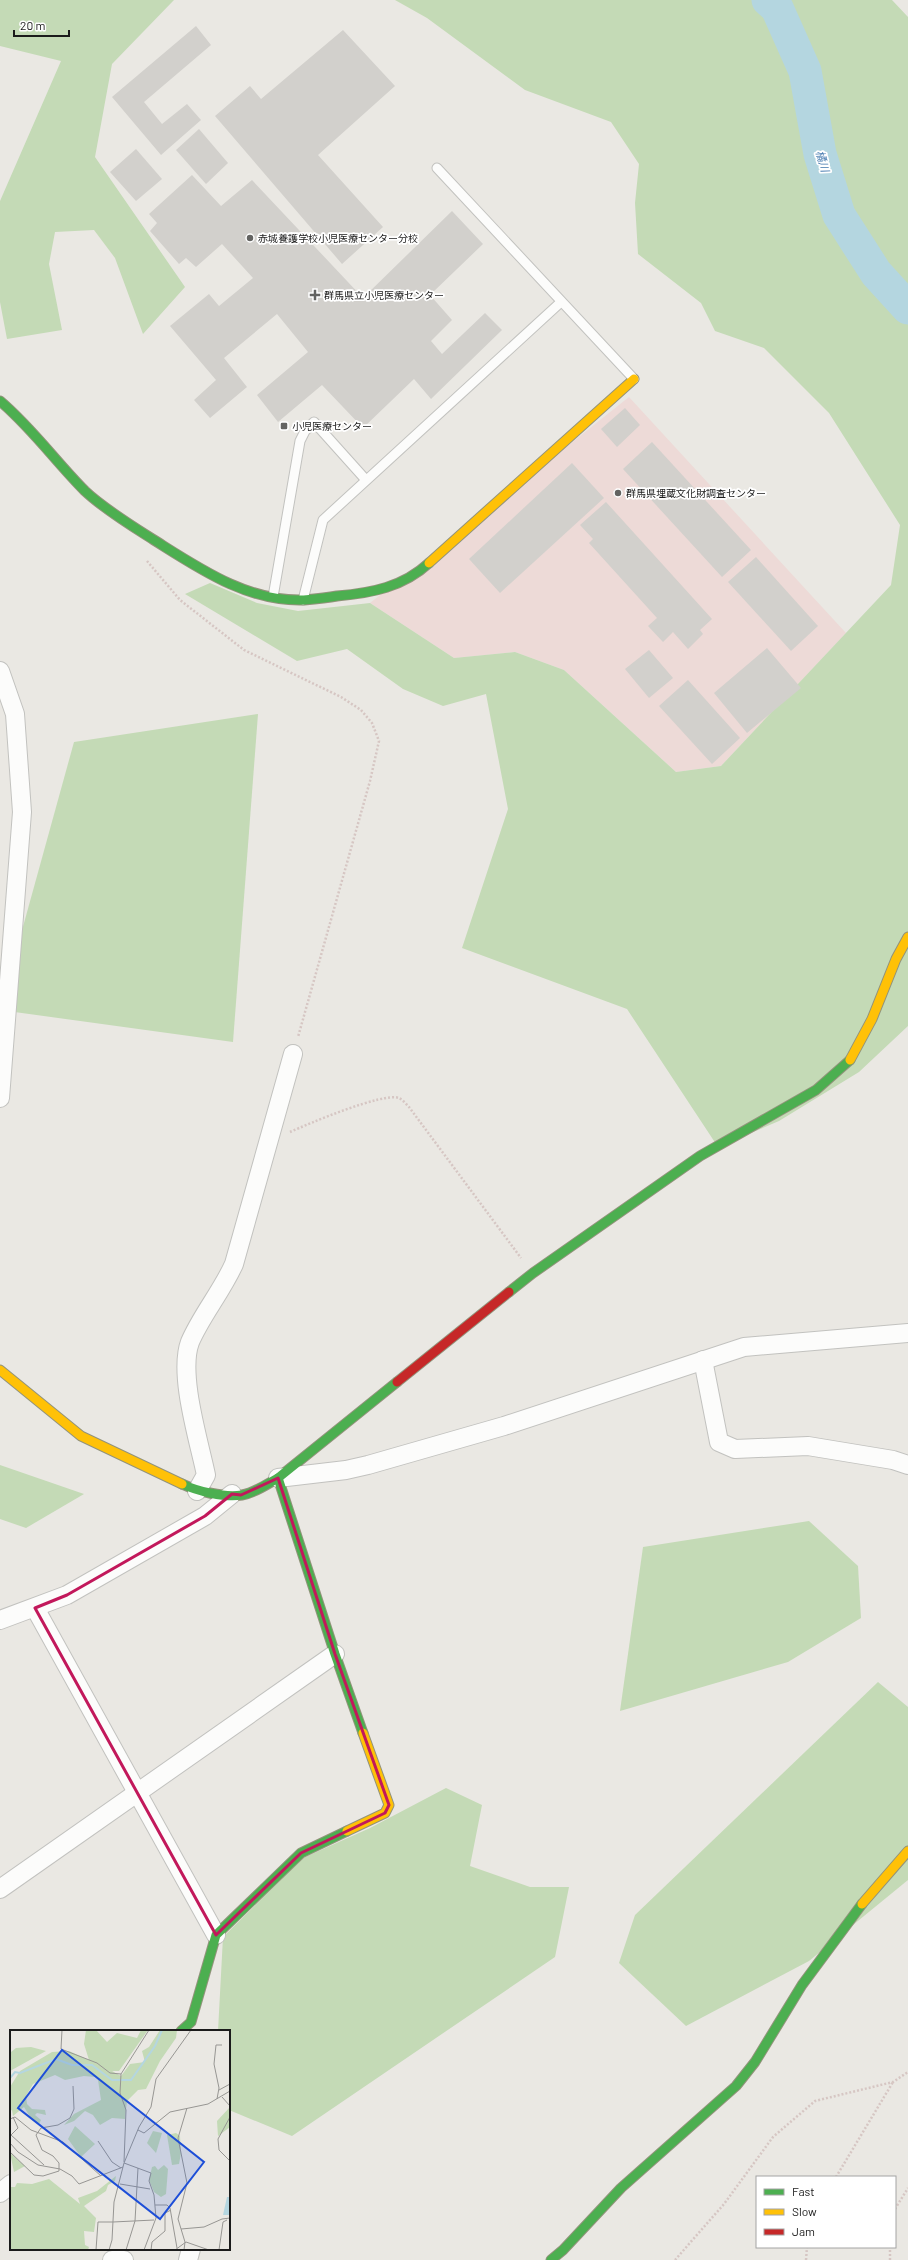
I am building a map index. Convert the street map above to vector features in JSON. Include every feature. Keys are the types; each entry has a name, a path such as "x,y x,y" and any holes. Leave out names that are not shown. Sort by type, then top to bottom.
{"street":[{"path":"0,401 19,417 86,492 110,510 212,577 243,589 273,597 303,600 371,594 390,588 423,569 634,379"},
{"path":"0,671 15,714 22,812 0,1098"},
{"path":"0,1370 81,1436 197,1490 241,1495 256,1490 278,1478 533,1273 700,1156 816,1090 851,1059 872,1019 896,959 908,937"},
{"path":"197,1490 206,1475 187,1385 190,1342 224,1286 234,1264 293,1054"},
{"path":"278,1478 346,1470 368,1465 504,1426 744,1347 908,1333"},
{"path":"703,1360 719,1442 735,1449 808,1446 893,1460 908,1465"},
{"path":"182,2030 190,2022 216,1934 301,1853 385,1813 389,1805 335,1654 278,1478"},
{"path":"0,1620 67,1595 191,1524 232,1494"},
{"path":"35,1608 136,1793 216,1934"},
{"path":"0,1889 335,1654"},
{"path":"551,2260 563,2250 621,2188 736,2086 755,2062 802,1985 864,1902 908,1851"},
{"path":"0,2193 10,2185"},
{"path":"188,2260 191,2250"},
{"path":"112,2260 124,2260"}],"lane":[{"path":"438,168 634,379"},
{"path":"303,600 323,520 562,302"},
{"path":"273,597 300,441 305,431 314,422 366,480"}],"path":[{"path":"143,556 180,600 244,650 352,703 372,723 379,741 370,782 293,1054"},
{"path":"269,1140 318,1120 387,1097 400,1098 408,1106 533,1273"},
{"path":"675,2260 724,2204 773,2137 816,2101 893,2082 908,2072"},
{"path":"837,2176 893,2082"},
{"path":"896,2207 908,2188"},
{"path":"806,2260 807,2248"},
{"path":"890,2248 890,2260"}],"highlighted area":[{"path":"278,1478 335,1654 389,1805 385,1813 301,1853 216,1935 35,1608 67,1595 205,1516 232,1494 241,1495"}],"shaded area":[{"name":"群馬県埋蔵文化財調査センター","path":"629,397 846,633 721,766 676,772 564,670 515,652 454,658 370,603"}],"green space":[{"path":"0,0 174,0 112,64 95,157 185,287 143,334 115,258 94,230 55,232 49,264 62,330 7,339 0,302 0,201 61,61 0,46"},
{"path":"395,0 892,0 908,17 908,1026 859,1072 779,1121 718,1147 627,1009 462,948 508,809 486,694 443,706 403,689 347,649 297,661 185,594 210,583 257,603 298,611 370,603 454,658 515,652 564,670 676,772 721,766 891,585 900,525 829,413 764,348 715,331 701,303 638,254 635,203 639,164 611,122 525,90 427,18"},
{"path":"258,714 233,1042 0,1010 74,742"},
{"path":"0,1465 84,1494 26,1528 0,1519"},
{"path":"809,1521 858,1566 861,1618 788,1662 620,1711 643,1547"},
{"path":"878,1682 908,1707 908,1880 809,1961 686,2026 619,1963 635,1915"},
{"path":"446,1788 482,1805 470,1866 530,1887 569,1887 555,1957 292,2136 230,2110 230,2030 218,2030 223,1937 303,1858 370,1828"}],"building":[{"path":"196,26 211,45 144,102 162,124 187,104 201,120 161,155 112,97"},
{"path":"343,30 395,86 318,155 383,227 342,264 215,116 250,86 261,99"},
{"path":"199,129 228,163 206,184 176,150"},
{"path":"136,149 162,179 136,201 110,172"},
{"path":"192,175 221,206 252,180 363,298 452,211 483,244 430,295 452,320 431,341 442,354 485,313 502,330 431,399 414,379 363,428 322,385 278,422 257,395 308,352 277,314 224,358 247,387 210,418 194,400 216,380 170,326 209,294 219,306 253,278 222,244 196,267 186,258 179,264 150,231 157,223 149,214"},
{"path":"625,408 640,425 617,447 601,429"},
{"path":"652,442 751,550 722,577 623,469"},
{"path":"572,463 604,498 500,593 469,559"},
{"path":"606,502 712,619 700,630 703,634 688,649 673,632 663,642 648,626 657,618 589,543 593,539 580,525"},
{"path":"756,557 818,626 791,651 728,582"},
{"path":"767,648 801,688 747,733 714,693"},
{"path":"649,650 673,678 649,698 625,669"},
{"path":"688,680 740,738 712,764 659,706"}],"waterway":[{"name":"橘川","path":"768,0 777,8 805,71 820,154 839,215 876,273 908,308"}],"traffic: fast":[{"path":"0,401 23,422 74,480 101,504 189,562 225,582 244,590 263,596 304,600 362,593 375,591 398,583 409,578 429,563"},
{"path":"509,1292 533,1273 700,1156 816,1090 850,1060"},
{"path":"182,1484 195,1489 227,1496 247,1494 256,1490 278,1478 397,1382"},
{"path":"278,1478 335,1654 363,1733"},
{"path":"182,2030 191,2022 216,1935 301,1853 347,1831"},
{"path":"551,2260 563,2250 621,2188 736,2086 755,2062 802,1985 862,1904"}],"traffic: slow":[{"path":"429,563 634,379"},
{"path":"850,1060 872,1019 896,959 908,937"},
{"path":"0,1370 81,1436 182,1484"},
{"path":"347,1831 385,1813 389,1805 363,1733"},
{"path":"862,1904 908,1851"}],"traffic: jam":[{"path":"397,1382 509,1292"}],"place":[{"name":"赤城養護学校小児医療センター分校","path":"250,238"},
{"name":"群馬県立小児医療センター","path":"315,295"},
{"name":"小児医療センター","path":"284,426"},
{"name":"群馬県埋蔵文化財調査センター","path":"618,493"}]}
